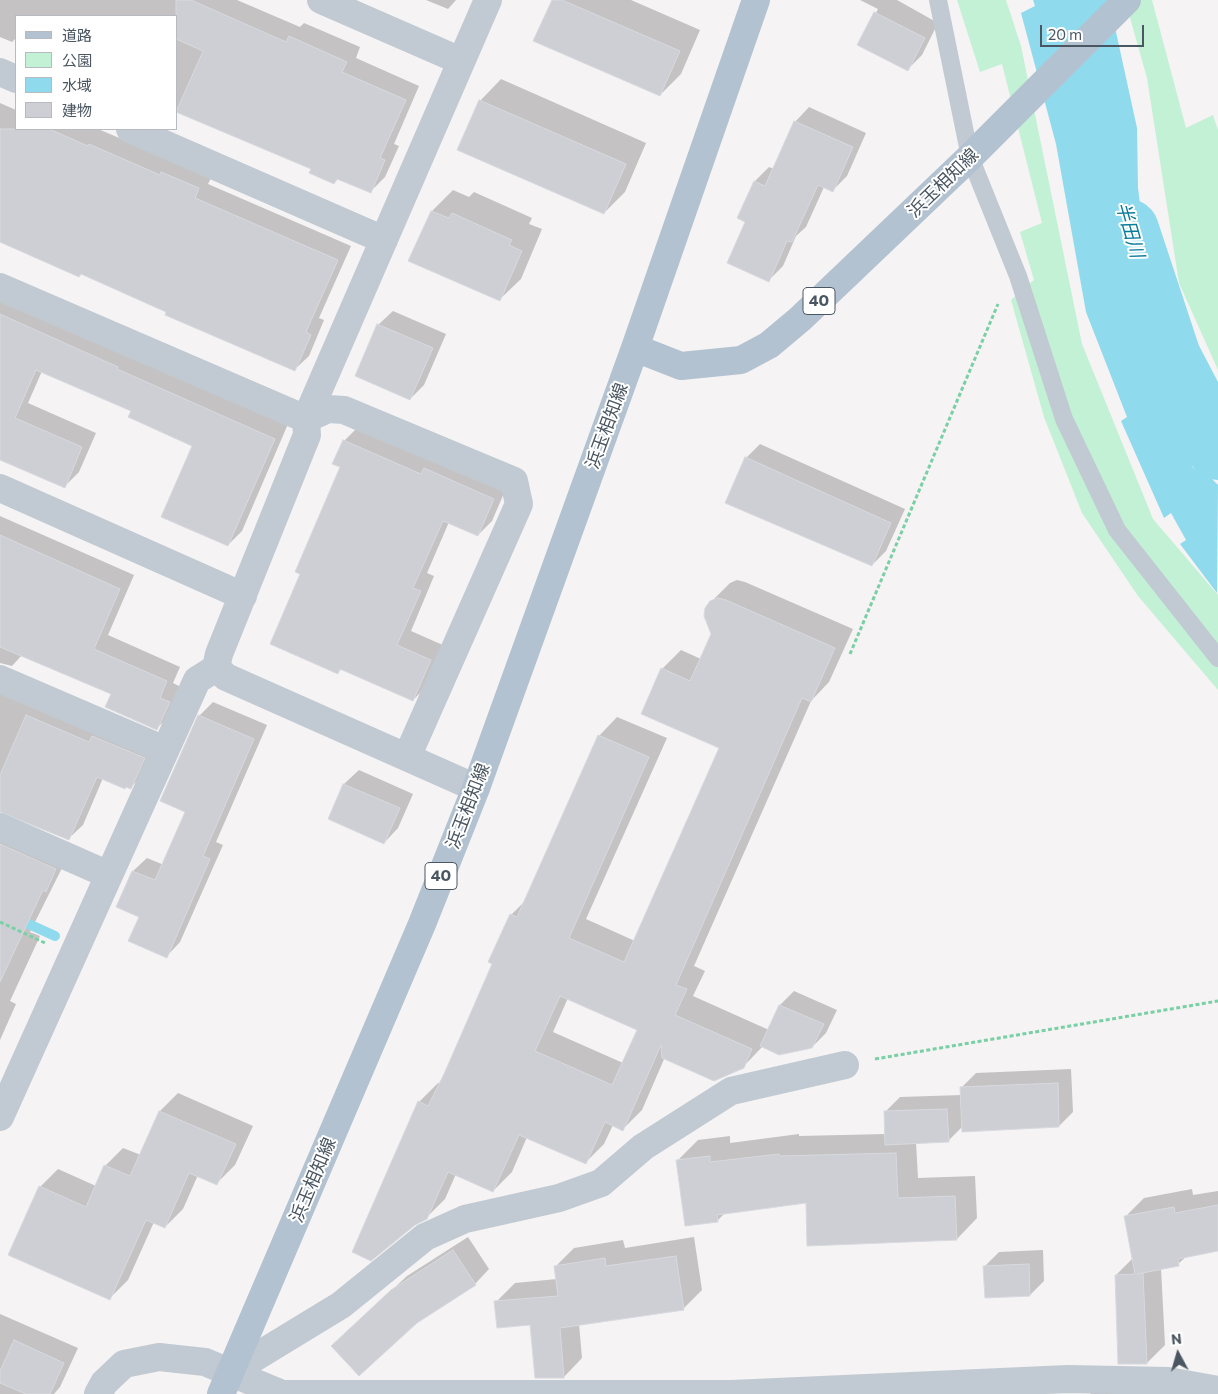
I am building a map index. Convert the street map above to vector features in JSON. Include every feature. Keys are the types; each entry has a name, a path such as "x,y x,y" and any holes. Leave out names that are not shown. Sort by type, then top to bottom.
{"main road":[{"name":"浜玉相知線","path":"226,1383 422,924 476,788 635,348 756,0"},
{"name":"浜玉相知線","path":"635,348 681,366 741,360 762,349 800,319 970,157 1127,0"}],"street":[{"path":"321,0 461,61"},
{"path":"0,1117 197,680 216,668 219,654 307,435 306,419 488,0"},
{"path":"0,72 15,79"},
{"path":"132,130 384,240"},
{"path":"0,287 306,419 328,410 344,410 514,481 519,504 407,757"},
{"path":"0,488 243,596"},
{"path":"216,668 226,677 476,788"},
{"path":"0,679 166,750"},
{"path":"0,827 109,875"},
{"path":"226,1383 341,1305 425,1237 465,1219 559,1198 601,1183 643,1147 731,1091 845,1065"},
{"path":"98,1394 104,1383 124,1364 159,1357 205,1362 226,1383 282,1394 732,1394 847,1391 1068,1379 1168,1381 1218,1390"}],"lane":[{"path":"938,0 970,157 1018,276 1064,419 1117,530 1218,658"}],"path":[{"path":"850,654 1001,298 1018,276"},
{"path":"0,922 73,955"},
{"path":"845,1065 1218,1001"}],"green space":[{"path":"957,0 1006,0 1021,46 1082,344 1153,519 1218,595 1218,690 1138,596 1082,513 1044,417 1011,300 1034,280 1020,232 1042,223 1002,64 980,72"},
{"path":"1125,0 1152,0 1186,128 1213,115 1218,130 1218,370 1179,283 1147,78"}],"water":[{"path":"1033,0 1109,0 1137,128 1138,188 1143,227 1152,259 1159,359 1178,406 1184,438 1193,468 1210,477 1218,485 1217,593 1180,544 1186,540 1171,513 1164,518 1121,421 1127,417 1086,312 1056,144 1021,13 1035,6"}],"building":[{"path":"176,0 191,0 286,42 289,36 347,62 342,72 406,100 380,158 385,160 371,193 337,179 334,184 309,173 311,169 178,113 178,107 203,51 178,40 178,15 176,15"},
{"path":"552,0 562,0 680,51 660,96 533,41"},
{"path":"874,12 925,38 908,71 857,45"},
{"path":"479,100 626,164 604,214 457,150"},
{"path":"794,121 853,147 833,192 818,185 792,242 787,241 769,282 727,263 745,222 737,218 754,181 765,186"},
{"path":"0,129 51,130 160,175 161,172 199,188 195,198 338,260 306,332 311,335 295,371 165,315 166,312 81,274 79,277 0,242"},
{"path":"431,211 449,218 452,213 512,240 509,245 522,251 500,301 408,261"},
{"path":"0,314 118,367 117,369 275,439 228,546 161,517 192,446 128,417 131,411 36,370 15,418 82,447 65,488 0,460"},
{"path":"377,324 433,348 410,400 355,376"},
{"path":"343,440 421,474 424,468 494,499 478,536 443,521 413,588 421,591 397,645 431,660 413,701 340,669 338,674 270,644 300,574 295,572 340,467 332,464"},
{"path":"745,457 891,523 872,566 725,503"},
{"path":"0,535 120,589 94,649 167,681 160,698 170,702 157,730 105,707 111,694 0,647"},
{"path":"718,598 726,600 835,648 811,702 802,698 676,985 687,989 675,1015 752,1049 744,1068 714,1081 662,1058 661,1045 623,1131 605,1122 586,1164 519,1135 493,1192 448,1172 427,1219 415,1225 371,1261 352,1252 418,1101 428,1106 444,1074 492,964 488,962 510,914 517,917 598,735 649,757 569,938 624,962 719,748 641,714 661,668 690,681 711,634 704,616 705,608 710,601","holes":["560,996 637,1030 612,1085 535,1051"]},
{"path":"26,715 89,742 92,736 145,758 131,789 126,787 125,789 97,777 69,840 0,812 0,775"},
{"path":"198,715 254,739 203,856 210,859 167,958 128,941 139,917 116,907 132,871 155,880 185,812 160,801"},
{"path":"343,784 400,808 384,844 328,819"},
{"path":"0,844 56,869 46,892 43,890 0,982"},
{"path":"779,1005 824,1024 812,1048 779,1055 760,1046"},
{"path":"1058,1083 1059,1127 962,1132 960,1087"},
{"path":"947,1109 949,1142 885,1145 884,1111"},
{"path":"159,1111 236,1144 217,1185 189,1173 165,1228 146,1220 110,1300 8,1255 39,1186 86,1207 104,1165 130,1176"},
{"path":"896,1153 898,1198 955,1196 957,1240 807,1246 806,1203 717,1215 718,1222 685,1226 676,1160 710,1156 710,1162 779,1154 779,1156"},
{"path":"1218,1205 1218,1251 1178,1259 1179,1266 1137,1274 1143,1273 1147,1364 1118,1364 1115,1275 1135,1274 1124,1216 1174,1207 1175,1213"},
{"path":"453,1250 476,1285 417,1323 359,1376 331,1346 391,1290"},
{"path":"676,1256 684,1310 560,1328 564,1378 535,1378 530,1325 497,1328 494,1301 558,1296 554,1266 605,1258 606,1266"},
{"path":"1029,1264 1030,1296 985,1298 983,1266"},
{"path":"14,1340 64,1363 50,1394 26,1394 0,1383 0,1371"}],"waterway":[{"name":"半田川","path":"1128,230 1170,357 1218,449"},
{"path":"0,911 55,936"}]}
